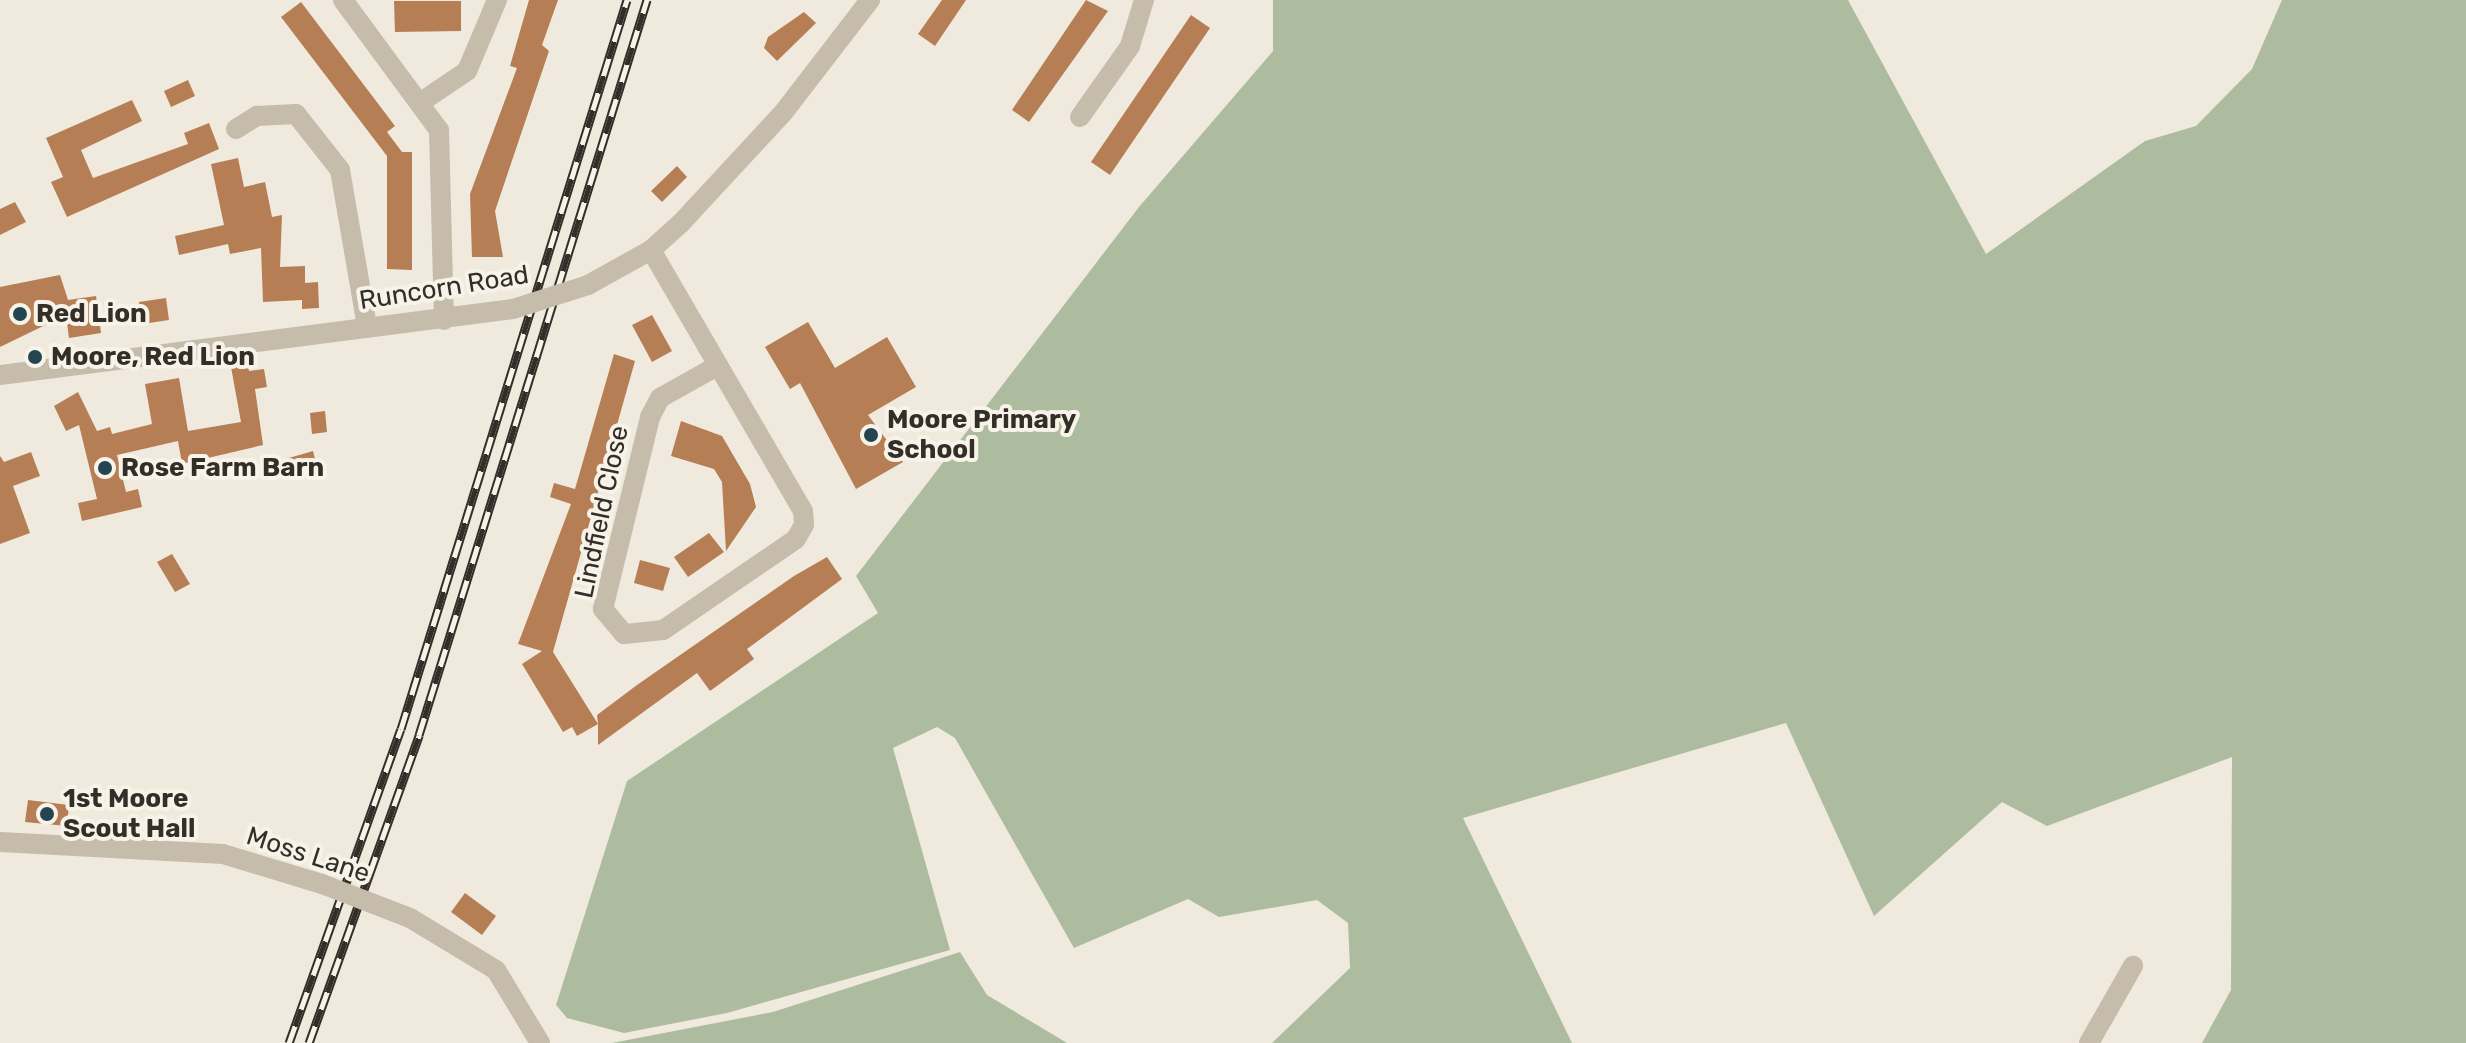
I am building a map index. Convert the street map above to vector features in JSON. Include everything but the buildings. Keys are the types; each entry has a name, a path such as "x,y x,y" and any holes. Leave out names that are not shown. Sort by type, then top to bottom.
{"street":[{"path":"343,0 439,130 444,163 444,320"},
{"path":"421,102 467,71 497,0"},
{"name":"Runcorn Road","path":"0,375 367,326 444,320 513,309 588,285 651,250 737,166 870,0"},
{"path":"1080,117 1130,46 1144,0"},
{"path":"236,129 257,116 296,114 340,170 367,326"},
{"name":"Lindfield Close","path":"651,250 803,511 804,525 796,539 663,630 624,634 603,609 650,417 660,398 717,366"},
{"name":"Moss Lane","path":"0,842 223,854 322,884 410,918 496,970 540,1043"},
{"path":"2089,1043 2133,966"}],"green space":[{"path":"1273,0 1848,0 1986,254 2145,141 2196,126 2252,69 2282,0 2466,0 2466,1043 2202,1043 2231,990 2232,757 2047,826 2002,802 1874,916 1786,723 1463,818 1572,1043 1272,1043 1350,968 1348,923 1317,900 1219,917 1188,899 1074,948 955,738 937,727 893,748 950,950 727,1013 624,1033 567,1018 556,1005 627,781 878,613 856,576 1139,207 1273,51"},
{"path":"960,952 987,995 1067,1043 612,1043 773,1012"}],"railway":[{"path":"289,1043 401,729 627,0"},
{"path":"309,1043 419,735 647,0"}],"place":[{"name":"Red Lion","path":"20,314"},
{"name":"Moore, Red Lion","path":"35,357"},
{"name":"Moore Primary School","path":"871,435"},
{"name":"Rose Farm Barn","path":"105,468"},
{"name":"1st Moore Scout Hall","path":"47,814"}]}
